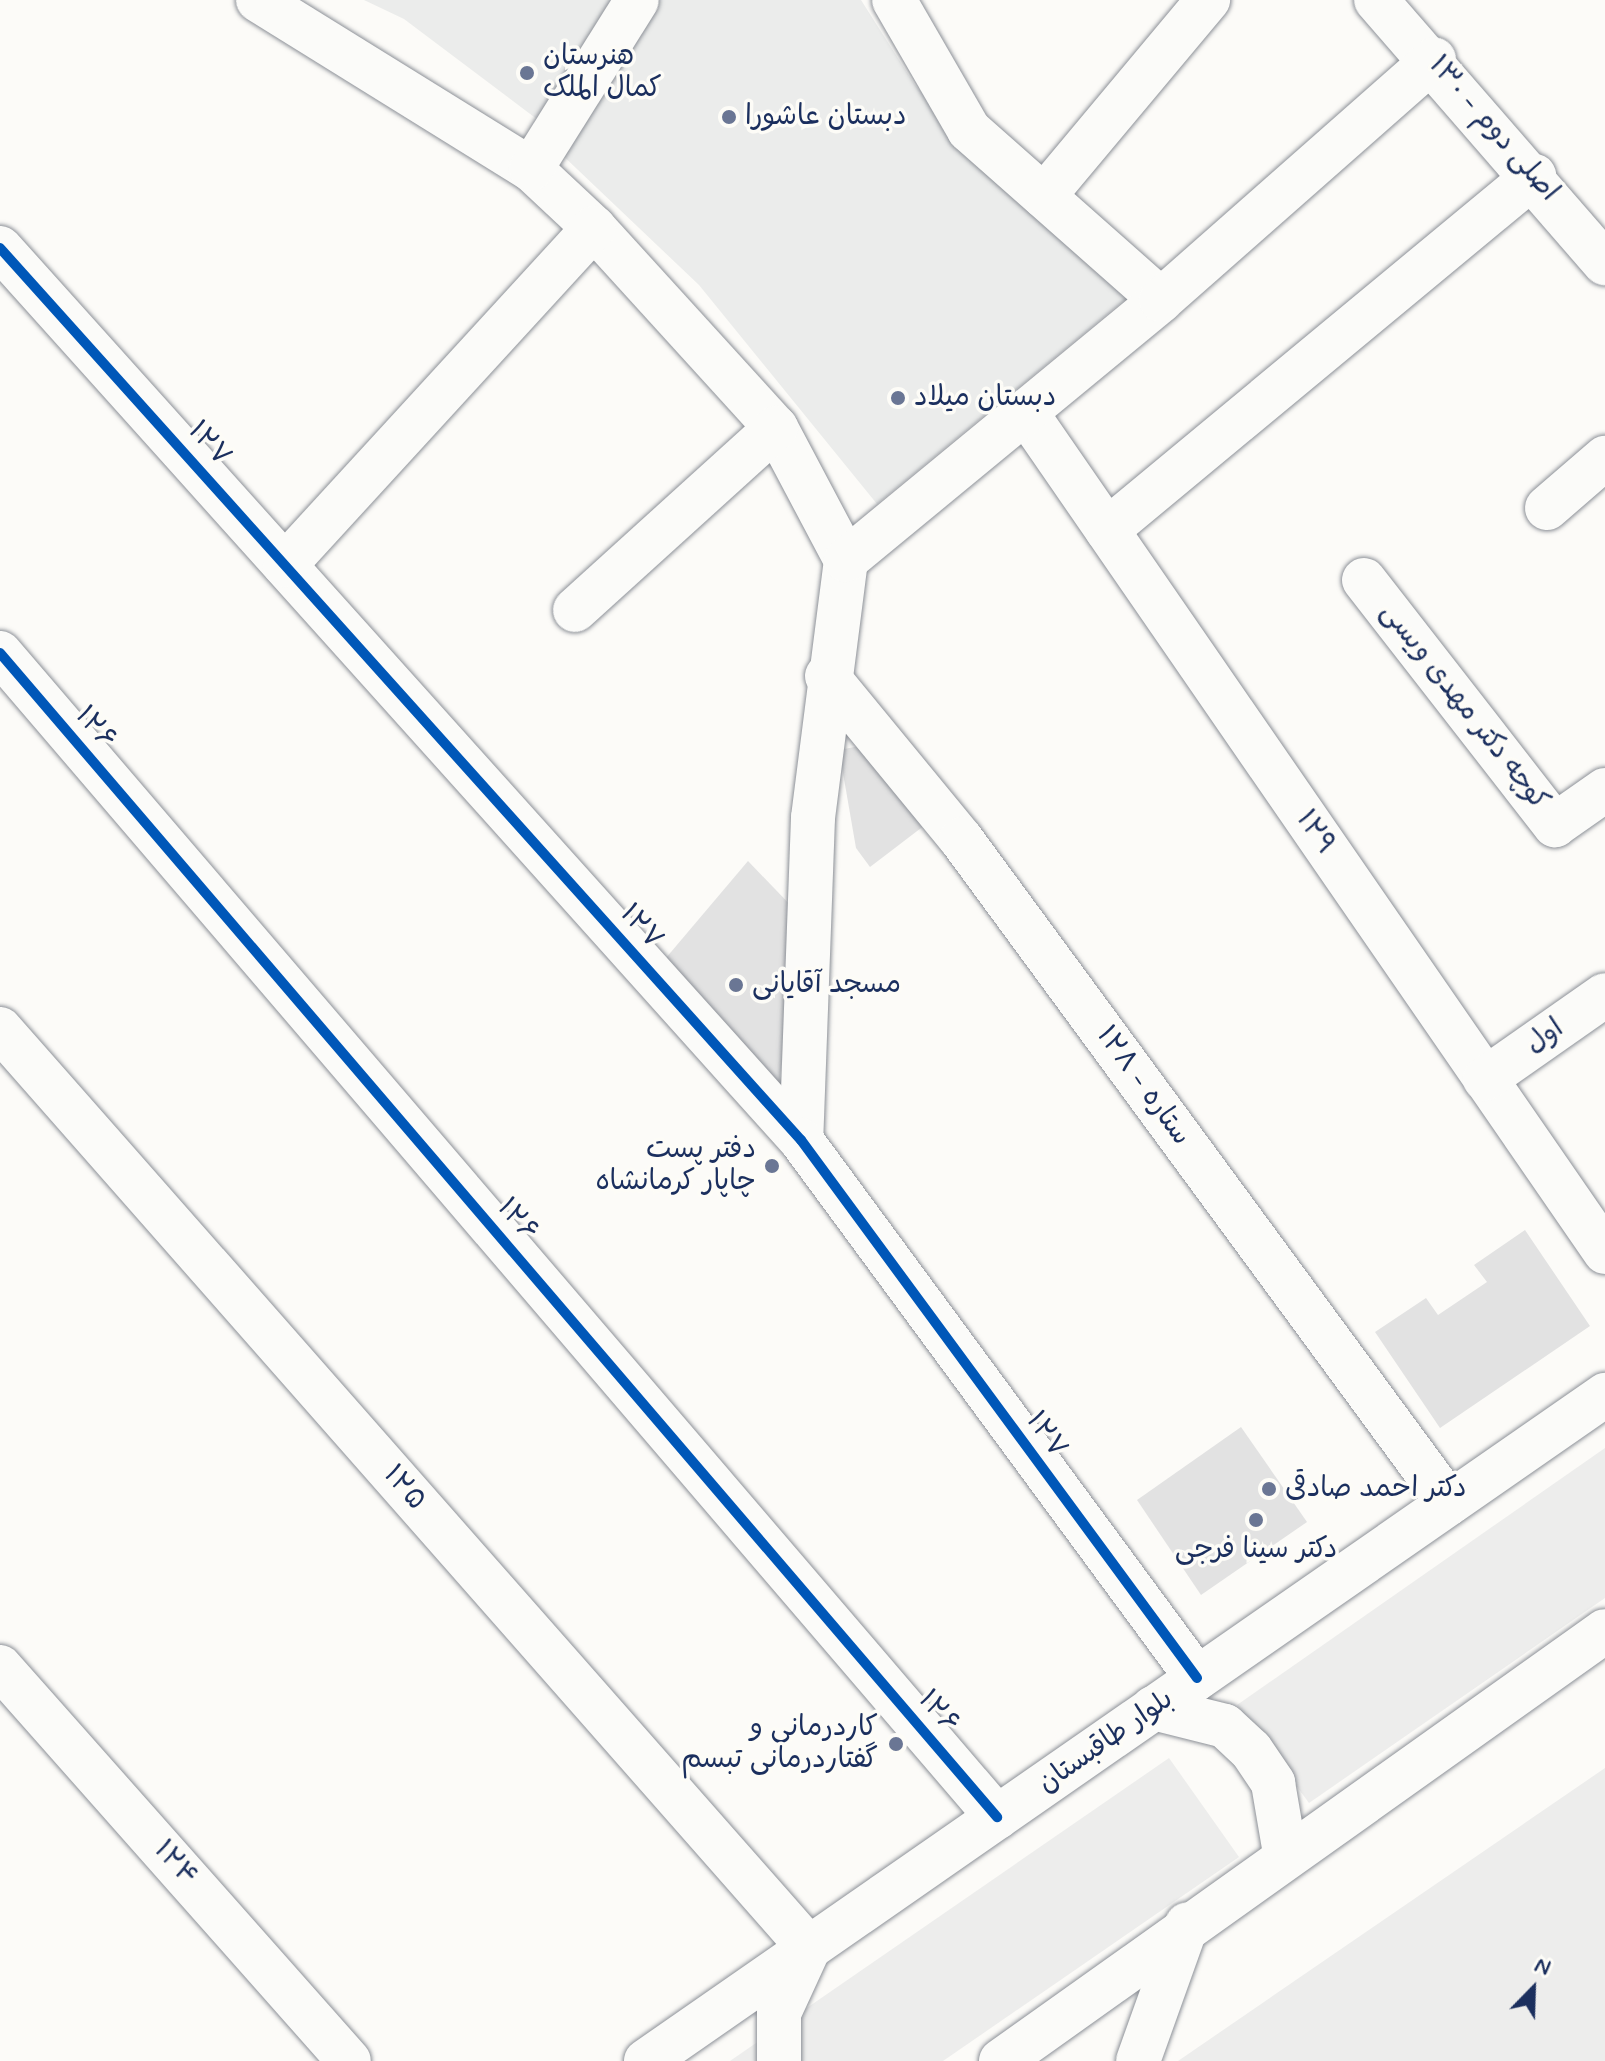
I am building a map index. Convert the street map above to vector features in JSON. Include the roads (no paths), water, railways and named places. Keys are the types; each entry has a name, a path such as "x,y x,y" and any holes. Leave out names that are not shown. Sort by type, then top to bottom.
{"street":[{"path":"258,0 531,169 594,228 776,428 846,560 827,676 813,818 801,1140"},
{"path":"531,169 637,0"},
{"path":"894,0 969,130 1161,300"},
{"path":"1044,196 1208,0"},
{"name":"اصلی دوم - ۱۳۰","path":"1376,0 1434,59 1605,263"},
{"path":"846,560 1027,414 1161,300 1434,59"},
{"path":"1107,530 1534,176"},
{"path":"285,565 594,228"},
{"name":"۱۲۷","path":"0,248 801,1140 1197,1678"},
{"name":"۱۲۹","path":"1027,414 1605,1252"},
{"path":"575,610 776,428"},
{"path":"1547,508 1605,458"},
{"name":"کوچه دکتر مهدی ویسی","path":"1364,580 1555,825 1605,790"},
{"name":"۱۲۶","path":"0,653 997,1817"},
{"name":"۱۲۸ - ستاره","path":"827,676 961,839 1449,1503"},
{"name":"اول","path":"1485,1079 1605,995"},
{"name":"۱۲۵","path":"0,1029 809,1948"},
{"name":"بلوار طاقبستان","path":"646,2061 1605,1395"},
{"path":"1001,2061 1285,1853 1605,1631"},
{"name":"۱۲۴","path":"0,1667 349,2061"},
{"path":"1153,1708 1225,1726 1251,1750 1273,1783 1285,1853"},
{"path":"1138,2061 1187,1924"},
{"path":"779,2061 779,2013 809,1948"}],"place":[{"name":"هنرستان کمال الملک","path":"527,73"},
{"name":"دبستان عاشورا","path":"729,117"},
{"name":"دبستان میلاد","path":"898,398"},
{"name":"مسجد آقایانی","path":"736,985"},
{"name":"دفتر پست چاپار کرمانشاه","path":"772,1166"},
{"name":"دکتر احمد صادقی","path":"1269,1489"},
{"name":"دکتر سینا فرجی","path":"1256,1520"},
{"name":"کاردرمانی و گفتاردرمانی تبسم","path":"896,1744"}]}
